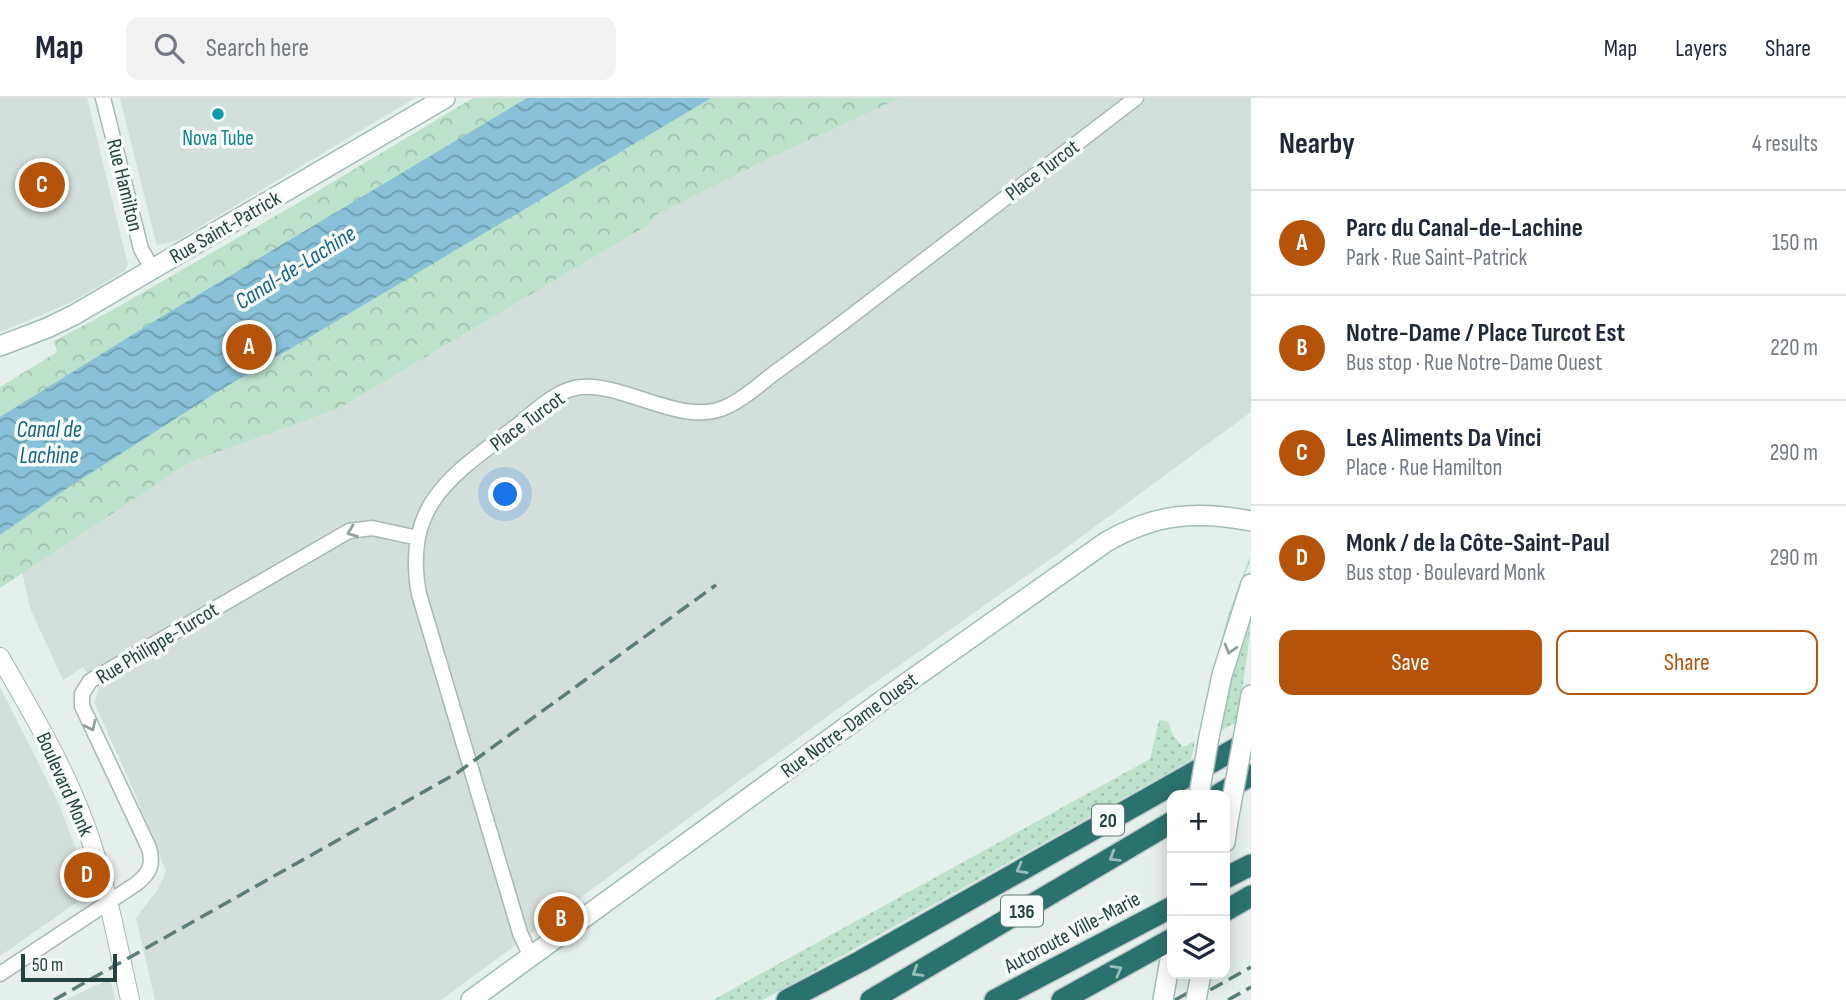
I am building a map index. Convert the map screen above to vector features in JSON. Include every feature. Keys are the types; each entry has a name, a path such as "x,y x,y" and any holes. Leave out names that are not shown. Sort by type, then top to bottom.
{"highway":[{"name":"20","path":"787,1000 861,961 1251,740"},
{"path":"1226,790 1251,775"},
{"name":"Autoroute Ville-Marie","path":"871,1000 1167,825"},
{"path":"1230,876 1251,865"},
{"path":"1230,908 1251,897"},
{"name":"Autoroute Ville-Marie","path":"995,1000 1167,909"},
{"path":"1018,1000 1118,936"},
{"path":"1062,1000 1167,952"},
{"path":"800,1000 861,961"}],"main road":[{"name":"Rue Saint-Patrick","path":"0,346 47,328 153,270 444,98"},
{"name":"Rue Notre-Dame Ouest","path":"471,1000 901,687 1106,542 1143,524 1169,517 1212,515 1251,522"},
{"path":"1200,790 1222,675 1251,584"},
{"path":"1230,810 1251,695"},
{"path":"1196,1000 1200,979"}],"street":[{"name":"Rue Hamilton","path":"103,98 141,249 153,270"},
{"name":"Place Turcot","path":"531,957 516,920 423,609 415,562 418,538 432,501 449,479 548,402 567,391 580,387 594,388 698,413 716,411 731,405 1136,98"},
{"name":"Rue Philippe-Turcot","path":"0,974 148,874 152,863 151,855 82,706 82,694 88,685 127,659 349,531 372,527 418,538"},
{"name":"Boulevard Monk","path":"0,657 71,790 85,825 109,901 130,1000"}],"shaded area":[{"path":"0,98 87,98 128,265 125,271 70,303 0,332"},
{"path":"120,98 415,98 178,240 158,245"},
{"path":"900,98 1251,98 1251,412 1066,548 836,710 441,1000 155,1000 136,918 158,889 166,871 94,702 99,689 83,667 63,680 30,608 22,572 190,462 338,409 648,225 658,214"},
{"path":"0,687 59,804 81,862 89,894 0,956"},
{"path":"110,979 115,1000 66,1000 82,992"}],"green space":[{"path":"473,98 900,98 658,214 648,225 338,409 190,462 0,588 0,387 57,352 54,341 291,207"},
{"path":"1251,557 1219,656 1207,707 1205,706 1227,618"},
{"path":"1251,606 1238,721 1219,732 1228,686"},
{"path":"1159,720 1168,721 1172,734 1183,747 1195,741 1191,760 763,1000 713,1000 1150,759"}],"water":[{"name":"Canal de Lachine","path":"527,98 711,98 214,394 0,535 0,417 161,317"}],"railway":[{"path":"54,1000 457,773 716,585"},
{"path":"1192,1000 1251,967"},
{"path":"1175,1000 1200,986"},
{"path":"1228,1000 1251,987"}],"place":[{"name":"Nova Tube","path":"218,114"},
{"name":"Les Aliments Da Vinci","path":"42,185"},
{"name":"Parc du Canal-de-Lachine","path":"249,347"},
{"name":"Monk / de la Côte-Saint-Paul","path":"87,875"},
{"name":"Notre-Dame / Place Turcot Est","path":"561,919"}],"water label":[{"name":"Canal-de-Lachine","path":"295,267"}]}
